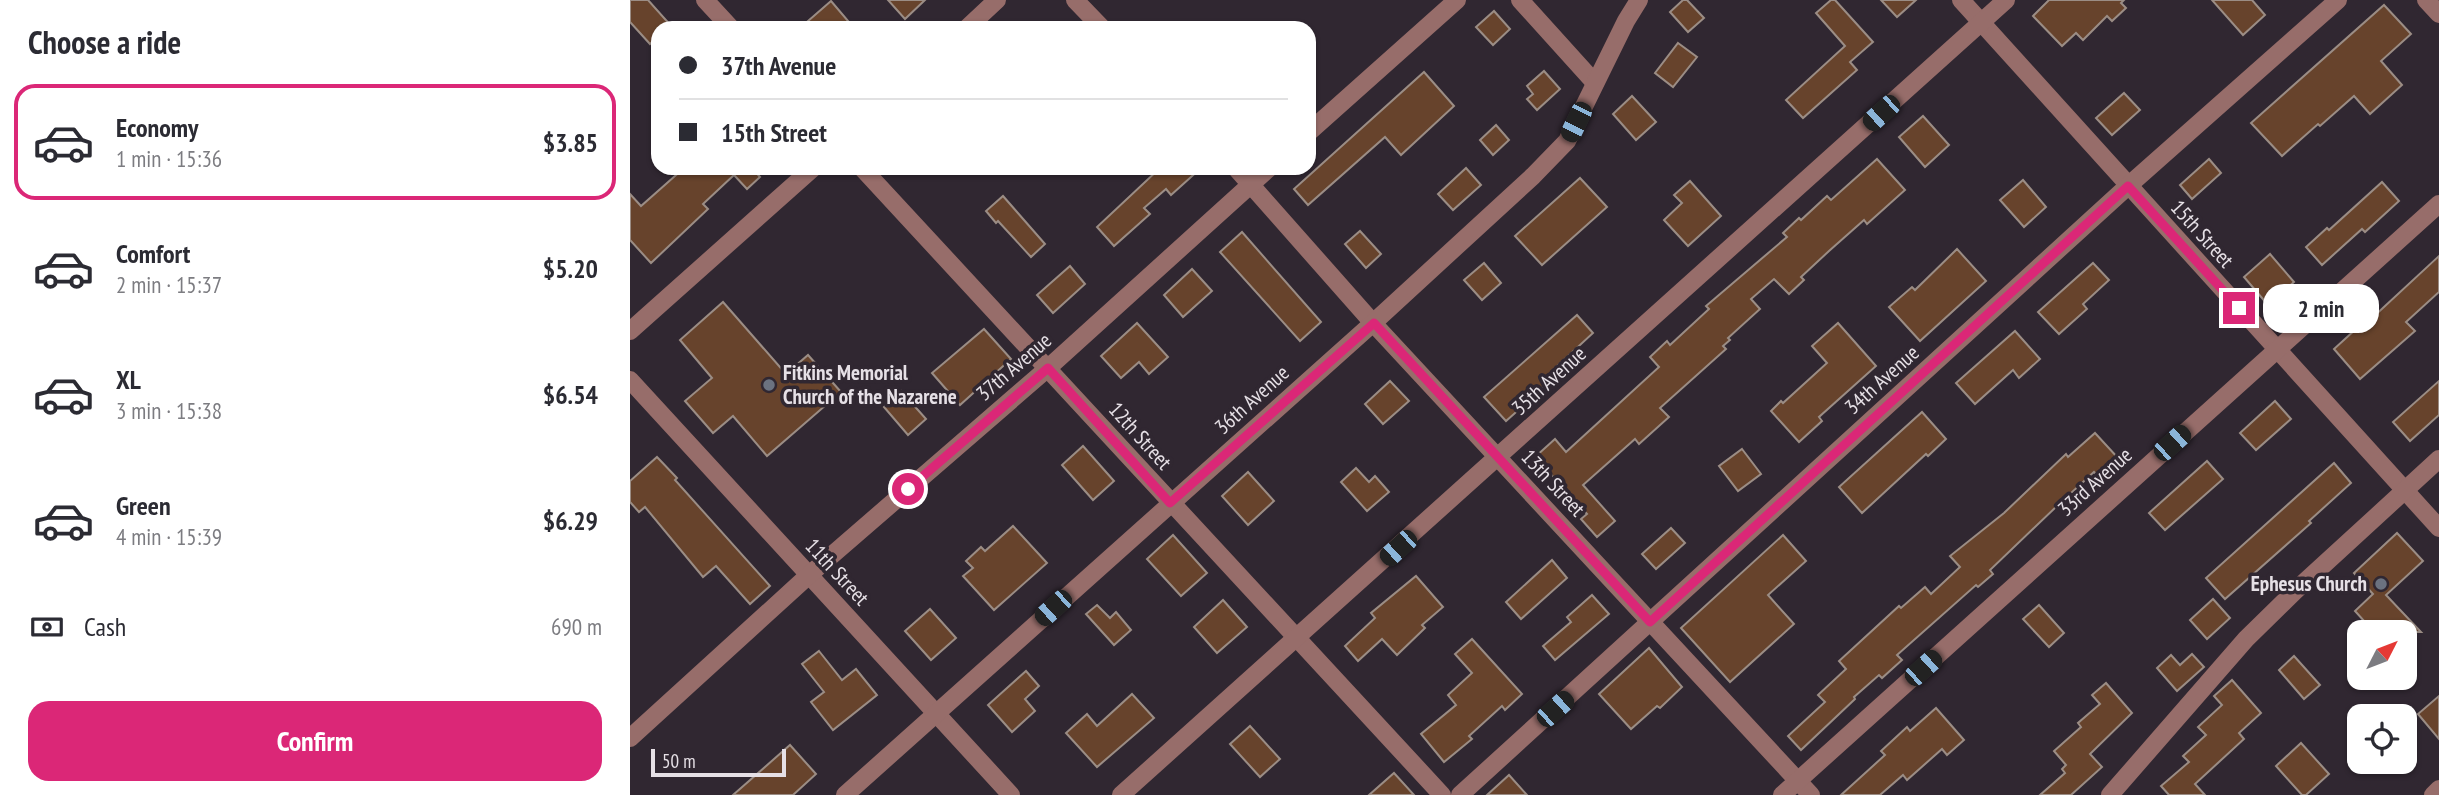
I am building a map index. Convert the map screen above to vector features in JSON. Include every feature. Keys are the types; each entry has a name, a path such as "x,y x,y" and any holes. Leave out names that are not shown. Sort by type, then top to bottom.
{"street":[{"path":"705,0 724,21"},
{"path":"974,21 997,0"},
{"path":"1075,0 1095,21"},
{"path":"1316,126 1457,0"},
{"path":"1520,0 1595,83"},
{"name":"36th Avenue","path":"845,795 1374,323 1533,176 1567,141 1639,0"},
{"name":"15th Street","path":"1961,0 2439,528"},
{"name":"35th Avenue","path":"1121,795 2006,0"},
{"name":"34th Avenue","path":"1460,795 2128,186 2337,0"},
{"path":"2426,0 2439,14"},
{"path":"630,331 805,175"},
{"name":"12th Street","path":"869,175 1442,795"},
{"name":"13th Street","path":"1243,175 1374,323 1811,795"},
{"name":"37th Avenue","path":"630,738 809,575 1048,368 1261,175"},
{"name":"33rd Avenue","path":"1782,795 2439,204"},
{"name":"11th Street","path":"630,380 1011,795"},
{"path":"2110,795 2246,639 2439,459"},
{"path":"2433,795 2439,789"}],"building":[{"path":"630,0 648,0 667,21 651,21 650,44 630,22"},
{"path":"888,0 925,0 905,19"},
{"path":"1683,0 1687,0 1704,18 1688,32 1670,12"},
{"path":"1831,0 1835,0 1873,42 1850,62 1857,70 1803,118 1786,100 1845,46 1816,13"},
{"path":"1881,0 1916,0 1897,17"},
{"path":"2049,0 2124,0 2121,3 2126,8 2112,21 2107,16 2083,40 2076,33 2062,46 2033,16"},
{"path":"2212,0 2252,0 2265,15 2243,35"},
{"path":"831,1 848,21 808,21"},
{"path":"2384,5 2411,34 2381,61 2402,85 2370,114 2354,96 2282,156 2251,123"},
{"path":"1494,11 1510,29 1493,45 1476,27"},
{"path":"1678,43 1697,57 1673,87 1655,73"},
{"path":"1544,71 1560,89 1537,110 1527,99 1533,94 1527,86"},
{"path":"1424,72 1454,106 1401,155 1385,137 1308,205 1294,189 1310,175 1316,175 1316,169"},
{"path":"2124,93 2140,110 2112,135 2096,118"},
{"path":"1632,96 1656,122 1636,140 1613,114"},
{"path":"1923,116 1949,145 1925,167 1899,137"},
{"path":"1496,125 1509,140 1493,155 1480,140"},
{"path":"1877,159 1905,190 1867,224 1864,220 1829,251 1801,277 1804,280 1789,294 1774,279 1751,299 1760,309 1728,338 1730,340 1723,346 1726,349 1660,408 1669,417 1639,444 1635,439 1583,485 1615,521 1597,537 1581,519 1587,514 1535,457 1555,439 1566,452 1659,367 1650,357 1667,341 1670,345 1709,309 1706,306 1787,237 1783,233 1799,218 1801,220 1827,196 1831,200"},
{"path":"2209,159 2221,173 2192,199 2180,185"},
{"path":"1466,168 1481,185 1453,210 1438,194"},
{"path":"676,175 734,175 703,204 708,209 651,263 630,240 630,194 641,206"},
{"path":"734,175 758,175 760,177 747,189"},
{"path":"1153,175 1193,175 1171,195 1166,189 1144,208 1150,214 1114,246 1097,227"},
{"path":"1580,178 1607,207 1542,265 1515,236"},
{"path":"2023,180 2046,207 2024,227 2000,200"},
{"path":"1690,181 1721,216 1688,246 1664,220 1682,203 1674,195"},
{"path":"2382,182 2399,201 2365,232 2362,229 2322,265 2306,247"},
{"path":"1003,196 1045,244 1031,257 986,211"},
{"path":"1360,231 1381,254 1366,268 1345,244"},
{"path":"1242,232 1321,322 1300,341 1220,252"},
{"path":"1957,249 1986,281 1920,341 1889,307 1912,287 1915,290"},
{"path":"2270,254 2294,282 2268,305 2244,277"},
{"path":"2439,256 2439,292 2406,322 2415,331 2360,379 2334,349 2356,329 2358,331"},
{"path":"1484,263 1501,283 1482,300 1464,280"},
{"path":"2093,263 2109,280 2083,304 2087,309 2059,334 2038,312"},
{"path":"1070,266 1085,284 1053,313 1037,295"},
{"path":"1192,269 1212,291 1183,317 1164,295"},
{"name":"Fitkins Memorial Church of the Nazarene","path":"723,302 786,374 808,355 841,392 767,456 733,416 713,433 685,401 712,378 680,340"},
{"path":"1577,315 1593,333 1554,369 1559,374 1506,421 1484,397"},
{"path":"1137,323 1168,357 1149,374 1139,362 1121,378 1101,356"},
{"path":"1838,323 1876,366 1819,417 1822,421 1799,442 1771,411 1827,363 1812,346"},
{"path":"984,329 1011,359 960,405 932,373"},
{"path":"2015,331 2040,359 2019,378 2013,370 1975,404 1956,383"},
{"path":"1390,381 1409,401 1383,424 1365,404"},
{"path":"2439,381 2439,415 2410,441 2393,422"},
{"path":"901,391 926,419 908,435 884,407"},
{"path":"2275,401 2291,419 2256,450 2240,433"},
{"path":"1922,412 1946,439 1862,513 1839,487"},
{"path":"2095,433 2118,458 2098,476 2094,472 2057,506 1990,570 1993,574 1978,587 1976,585 1897,655 1902,660 1882,678 1879,675 1854,697 1855,699 1801,750 1788,736 1825,702 1818,695 1846,669 1839,661 1899,606 1901,608 1925,587 1931,594 1960,567 1950,556 2004,513 2066,454 2068,457"},
{"path":"1083,446 1114,481 1093,500 1062,465"},
{"path":"1742,449 1761,474 1738,491 1719,466"},
{"path":"657,457 770,586 750,604 716,566 703,577 645,507 639,512 630,502 630,481"},
{"path":"2207,461 2223,479 2165,530 2149,513"},
{"path":"2334,463 2351,483 2309,521 2311,523 2225,599 2206,578"},
{"path":"1356,468 1369,482 1375,476 1389,492 1367,511 1341,482"},
{"path":"1248,472 1274,501 1248,525 1222,496"},
{"path":"1013,526 1047,563 994,610 963,576 973,568 966,561 981,547 985,551"},
{"path":"1671,528 1685,543 1656,569 1642,554"},
{"name":"Ephesus Church","path":"2397,533 2423,561 2386,595 2410,620 2363,620 2355,611 2373,594 2354,573"},
{"path":"1173,535 1207,573 1181,596 1147,559"},
{"path":"1783,535 1806,561 1768,595 1794,624 1730,682 1681,628"},
{"path":"1552,560 1567,578 1521,619 1506,602"},
{"path":"1416,576 1443,607 1422,625 1425,628 1397,655 1382,639 1358,661 1345,646 1375,618 1371,613"},
{"path":"1592,595 1609,614 1555,660 1543,646 1571,622 1567,617"},
{"path":"2213,599 2230,618 2207,639 2190,620"},
{"path":"1223,600 1247,627 1217,653 1194,627"},
{"path":"1097,605 1110,618 1116,612 1131,630 1114,645 1086,614"},
{"path":"2039,605 2064,633 2049,647 2023,619"},
{"path":"930,609 956,638 931,660 905,631"},
{"path":"1472,639 1522,694 1505,710 1502,706 1469,736 1472,739 1444,762 1421,734 1456,705 1448,695 1472,673 1455,654"},
{"path":"1649,648 1682,687 1660,708 1657,706 1631,729 1599,694"},
{"path":"819,651 842,680 856,669 877,695 833,730 811,702 824,692 802,664"},
{"path":"2192,654 2204,667 2177,691 2157,668 2171,655 2180,665"},
{"path":"2294,656 2320,685 2304,699 2279,670"},
{"path":"1026,671 1039,686 1025,699 1035,711 1012,732 988,705"},
{"path":"2232,680 2261,713 2239,733 2244,739 2195,784 2205,795 2169,795 2161,786 2189,762 2183,756 2206,735 2198,727 2222,705 2214,696"},
{"path":"2106,683 2132,713 2090,754 2102,767 2071,795 2040,795 2065,773 2062,769 2066,765 2054,751 2081,727 2078,723 2100,704 2092,695"},
{"path":"1132,694 1154,718 1097,767 1066,733 1087,714 1097,726"},
{"path":"2439,696 2439,739 2418,714"},
{"path":"1936,708 1964,740 1947,755 1942,749 1907,780 1903,775 1880,795 1841,795 1885,755 1881,751 1907,727 1910,731"},
{"path":"1250,726 1280,759 1260,777 1230,744"},
{"path":"2301,743 2329,774 2306,795 2302,795 2276,766"},
{"path":"790,745 816,774 793,795 733,795"},
{"path":"1394,773 1414,795 1369,795"},
{"path":"1509,775 1527,795 1487,795"}],"place":[{"name":"Fitkins Memorial Church of the Nazarene","path":"769,385"},
{"name":"Ephesus Church","path":"2381,584"}],"route":[{"path":"908,489 1048,368 1170,503 1374,323 1650,622 2128,186 2239,308"}]}
